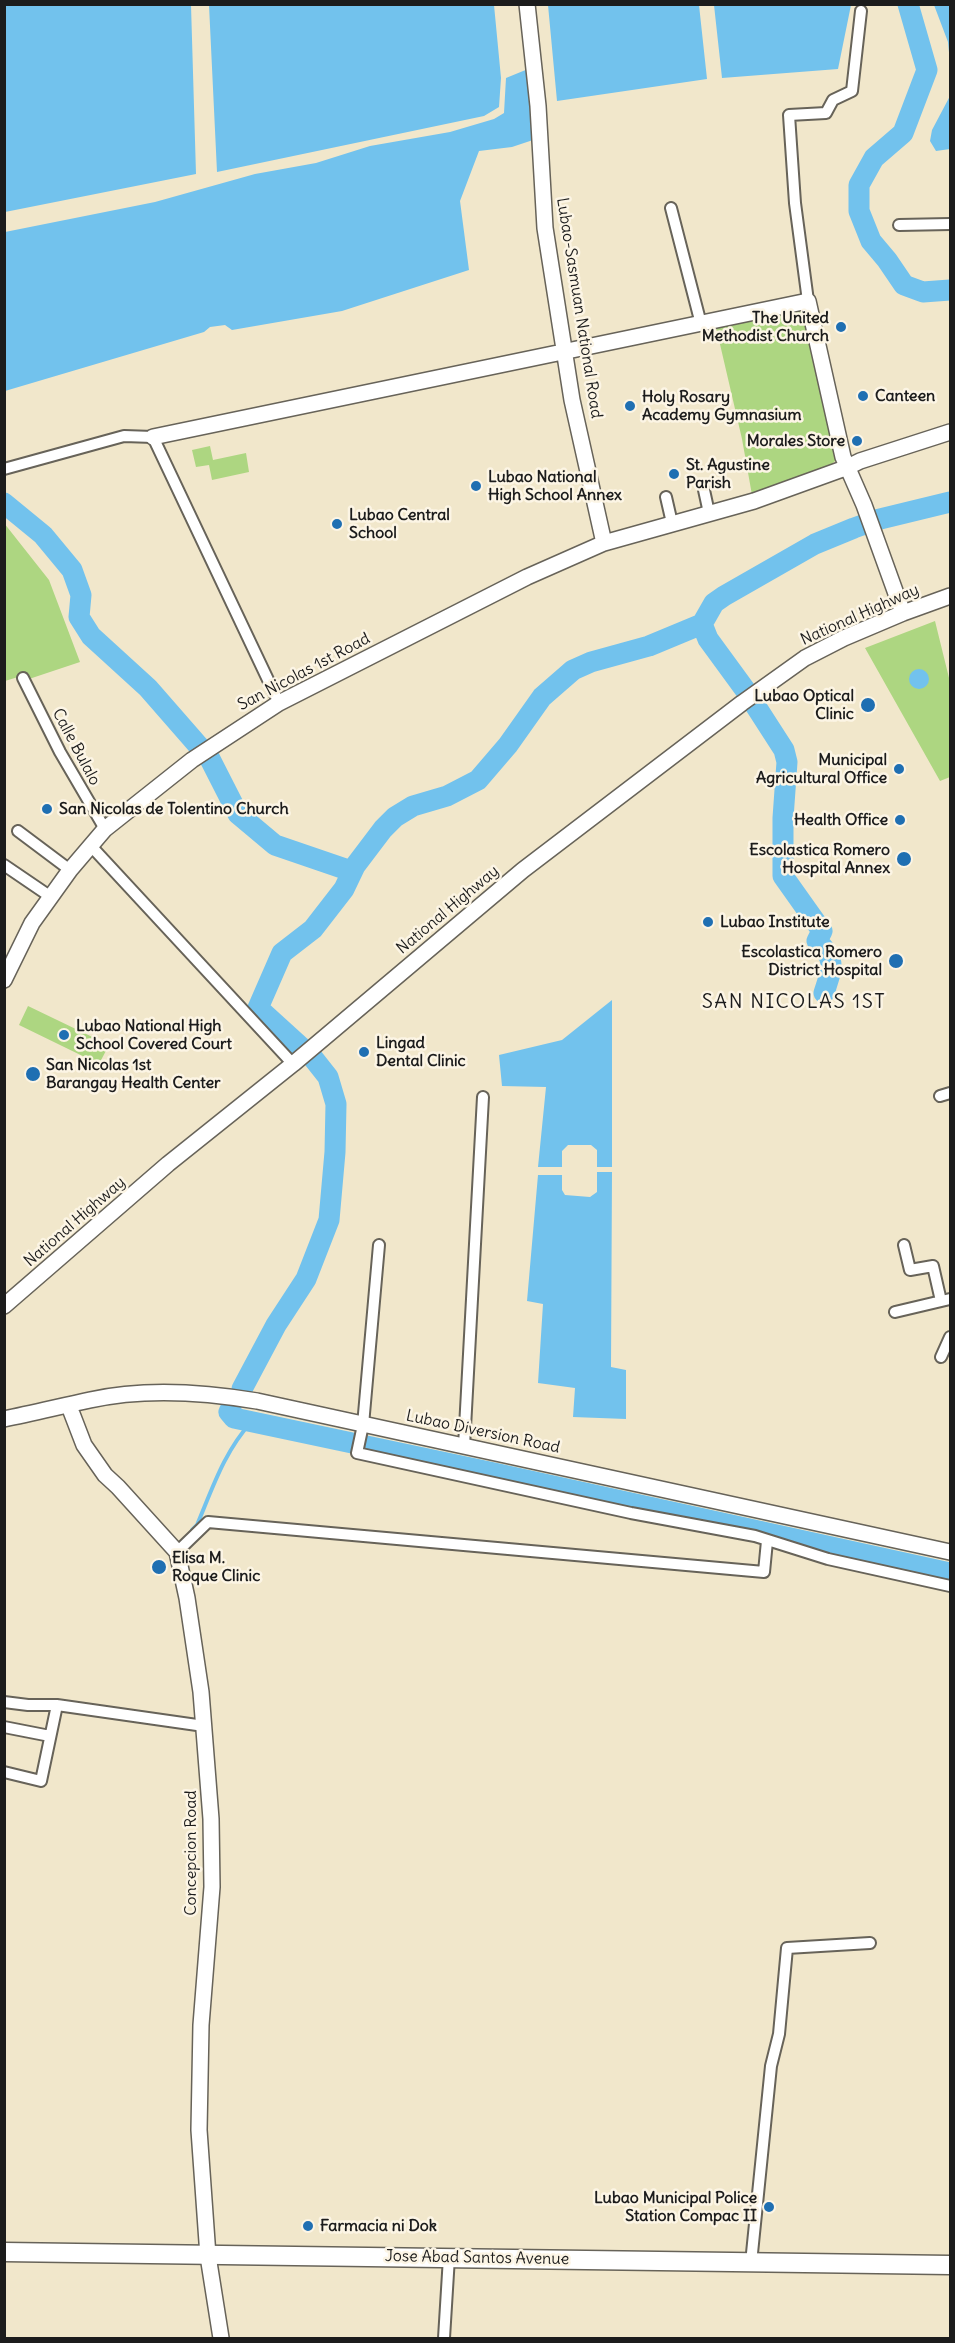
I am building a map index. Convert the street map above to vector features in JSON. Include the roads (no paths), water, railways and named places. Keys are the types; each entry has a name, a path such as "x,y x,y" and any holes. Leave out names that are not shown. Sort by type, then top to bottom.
{"highway":[{"name":"Jose Abad Santos Avenue","path":"4,2252 951,2265"}],"street":[{"name":"Lubao-Sasmuan National Road","path":"527,4 538,106 545,228 572,400 604,543"},
{"path":"861,11 852,91 833,100 826,113 789,115 795,203 808,301 838,440 903,613"},
{"path":"671,208 701,324"},
{"path":"899,225 951,224"},
{"path":"4,469 124,436 153,437 808,301"},
{"name":"San Nicolas 1st Road","path":"4,980 32,923 70,870 105,829 192,760 279,703 527,578 604,543 754,501 860,461 951,432"},
{"path":"153,437 279,703"},
{"path":"704,490 709,513"},
{"path":"666,497 672,523"},
{"name":"National Highway","path":"4,1306 168,1164 323,1039 523,870 742,703 805,658 903,613 951,597"},
{"name":"Calle Bulalo","path":"24,678 60,752 105,829"},
{"path":"18,831 70,870"},
{"path":"91,846 294,1063"},
{"path":"4,865 51,897"},
{"path":"464,1446 483,1097"},
{"path":"380,1245 362,1427 357,1453 631,1513 755,1536 828,1559 951,1586"},
{"path":"895,1312 946,1300 933,1266 910,1270 904,1245"},
{"path":"941,1357 951,1337"},
{"name":"Lubao Diversion Road","path":"4,1419 92,1400 132,1395 226,1396 951,1552"},
{"name":"Concepcion Road","path":"69,1406 84,1445 105,1475 177,1552 187,1598 204,1726 211,1819 212,1887 201,2025 199,2130 208,2256 221,2338"},
{"path":"177,1552 208,1522 764,1572 767,1541"},
{"path":"4,1702 28,1706 57,1705 204,1726"},
{"path":"4,1772 41,1781 57,1705"},
{"path":"4,1727 50,1736"},
{"path":"751,2263 771,2066 778,2034 787,1948 870,1943"},
{"path":"444,2338 449,2257"}],"water":[{"path":"5,4 191,5 196,174 5,212"},
{"path":"209,5 494,5 501,78 499,107 484,116 217,172"},
{"path":"548,5 699,5 707,79 557,101"},
{"path":"714,5 851,5 838,69 722,78"},
{"path":"934,5 950,5 950,63 948,42"},
{"path":"528,69 533,140 512,147 479,151 460,201 469,270 342,311 232,330 225,325 210,327 204,332 5,391 5,232 155,202 255,174 316,163 370,146 450,132 494,119 504,113 506,78"},
{"path":"950,96 950,149 936,151 930,141 932,130"},
{"path":"919,669 926,672 929,679 926,686 919,689 912,686 909,679 912,672"},
{"path":"612,1000 612,1167 597,1167 597,1150 591,1145 568,1145 562,1151 562,1167 538,1167 546,1087 502,1086 499,1055 562,1040"},
{"path":"597,1172 612,1172 611,1367 626,1370 626,1419 573,1417 575,1388 538,1383 543,1304 527,1301 538,1175 562,1175 562,1190 565,1195 590,1197 597,1192"}],"waterway":[{"path":"908,4 927,70 903,133 874,158 859,185 859,211 871,241 904,285 923,292 950,290"},
{"path":"824,993 831,965 828,954 817,941 822,931 783,876 783,818 787,762 784,750 746,691 708,639 702,624 714,603 815,544 876,520 950,502"},
{"path":"4,503 43,535 72,570 81,595 79,617 91,636 148,688 210,759 238,814 275,845 351,871"},
{"path":"242,1389 276,1325 306,1279 329,1220 335,1152 336,1104 328,1077 313,1058 258,1008 282,953 313,929 344,889 355,866 395,817 413,806 447,796 478,780 508,745 542,697 573,670 591,662 649,646 702,624"},
{"path":"231,1408 229,1412 234,1418 950,1573"},
{"path":"192,1530 197,1525 234,1445 252,1421"}],"place":[{"name":"The United Methodist Church","path":"841,327"},
{"name":"Canteen","path":"863,396"},
{"name":"Holy Rosary Academy Gymnasium","path":"630,406"},
{"name":"Morales Store","path":"857,441"},
{"name":"St. Agustine Parish","path":"674,474"},
{"name":"Lubao National High School Annex","path":"476,486"},
{"name":"Lubao Central School","path":"337,524"},
{"name":"Lubao Optical Clinic","path":"868,705"},
{"name":"Municipal Agricultural Office","path":"899,769"},
{"name":"San Nicolas de Tolentino Church","path":"47,809"},
{"name":"Health Office","path":"900,820"},
{"name":"Escolastica Romero Hospital Annex","path":"904,859"},
{"name":"Lubao Institute","path":"708,922"},
{"name":"Escolastica Romero District Hospital","path":"896,961"},
{"name":"Lubao National High School Covered Court","path":"64,1035"},
{"name":"Lingad Dental Clinic","path":"364,1052"},
{"name":"San Nicolas 1st Barangay Health Center","path":"33,1074"},
{"name":"Elisa M. Roque Clinic","path":"159,1567"},
{"name":"Lubao Municipal Police Station Compac II","path":"769,2207"},
{"name":"Farmacia ni Dok","path":"308,2226"}],"district":[{"name":"SAN NICOLAS 1ST","path":"794,1002"}]}
